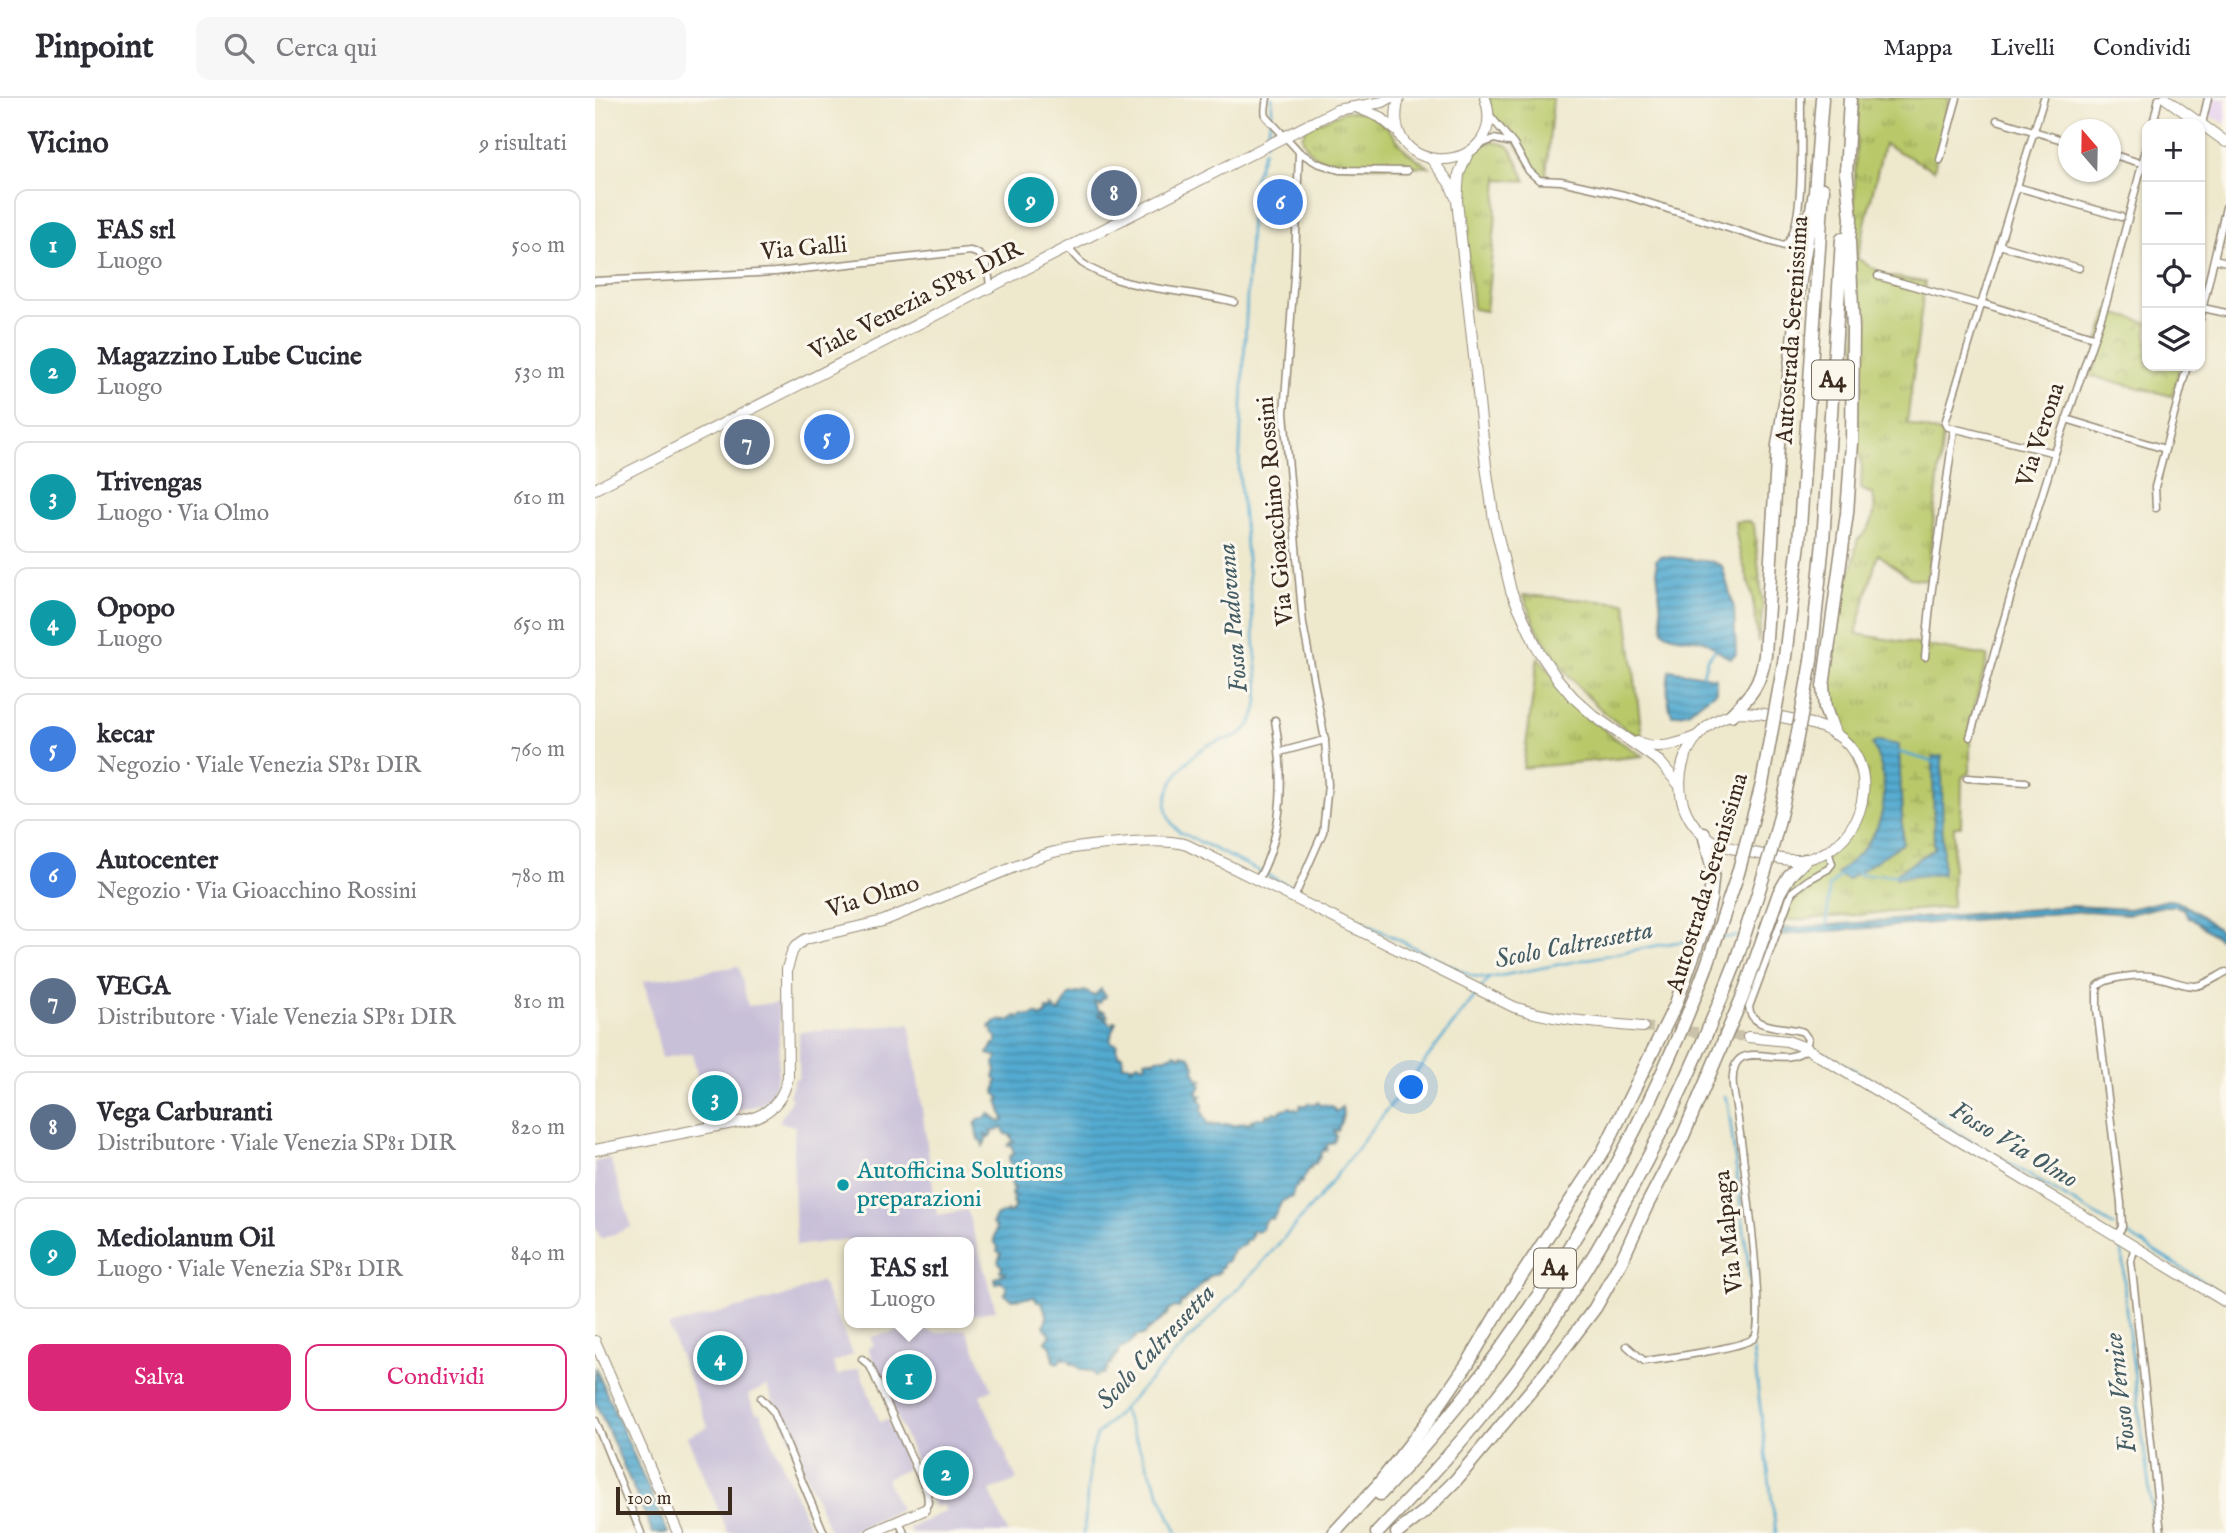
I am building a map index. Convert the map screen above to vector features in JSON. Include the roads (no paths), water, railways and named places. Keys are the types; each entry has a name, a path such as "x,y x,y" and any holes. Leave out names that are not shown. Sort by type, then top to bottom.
{"highway":[{"path":"1731,715 1756,686 1765,655 1778,445 1800,279 1815,192 1822,98"},
{"name":"Autostrada Serenissima","path":"1343,1533 1397,1476 1492,1362 1563,1258 1647,1106 1690,1011 1707,965 1738,873 1762,784 1785,657 1799,543 1829,98"},
{"name":"Autostrada Serenissima","path":"1377,1533 1493,1402 1587,1266 1647,1163 1714,1018 1735,964 1767,864 1787,787 1811,661 1823,542 1850,98"},
{"path":"1834,733 1825,708 1823,687 1847,513 1852,443 1853,329 1849,242 1851,219 1846,169"},
{"path":"1333,1533 1378,1485 1426,1424 1604,1150 1675,1006 1704,926 1713,870 1704,834"},
{"path":"1397,1533 1456,1480 1548,1370 1595,1308 1621,1262 1683,1136 1766,944 1777,916 1779,893 1785,881 1805,860"}],"main road":[{"name":"Viale Venezia SP81 DIR","path":"595,489 1271,142 1337,110 1383,102 1390,98"},
{"path":"1399,98 1396,122 1400,135"},
{"path":"1485,98 1487,126 1459,174 1457,201 1486,466 1494,520 1511,591 1538,650 1573,697 1619,735 1660,762 1680,786"},
{"path":"2165,98 2194,119"},
{"path":"1356,107 1380,117 1413,151 1432,160 1451,160 1471,150"},
{"path":"2205,127 2226,142"},
{"path":"1432,160 1450,184 1457,201"},
{"path":"1749,712 1812,725 1834,733 1848,746 1858,763 1864,792 1861,811 1853,828 1840,843 1828,851 1805,860 1776,858 1731,848 1704,834 1687,813 1680,786 1683,759 1697,736 1716,720 1749,712"},
{"path":"1619,735 1656,747 1697,736"},
{"name":"Via Olmo","path":"595,1150 750,1120 773,1107 785,1090 788,1077 789,963 796,946 811,937 883,921 1064,849 1150,841 1179,842 1261,875 1295,896"},
{"path":"1295,896 1514,1007 1541,1014 1643,1027"},
{"path":"1748,1037 1787,1041 1806,1048 2226,1302"},
{"path":"595,1341 678,1533"},
{"path":"871,1533 924,1510"}],"street":[{"path":"1266,98 1265,113 1268,119 1299,152 1317,163 1339,170 1407,171"},
{"path":"1488,113 1514,145 1529,171 1539,180 1561,181 1624,195 1784,246 1790,242 1794,233 1801,174 1801,98"},
{"path":"1940,160 1957,98"},
{"path":"2044,98 1945,423 1948,428 2055,453"},
{"path":"2154,119 2159,98"},
{"path":"2202,119 2208,98"},
{"path":"1997,120 2058,139"},
{"path":"1471,150 1494,139 1514,145"},
{"name":"Via Gioacchino Rossini","path":"1295,896 1323,832 1328,785 1325,740 1303,624 1284,413 1295,262 1299,152"},
{"path":"2121,157 2137,162"},
{"name":"Via Verona","path":"1970,737 2055,453 2107,300 2142,164"},
{"path":"2017,187 2121,217"},
{"path":"2205,288 2215,259 2226,208"},
{"path":"1999,245 2079,268"},
{"path":"1067,247 1081,262 1096,271 1234,302"},
{"name":"Via Galli","path":"595,281 775,272 970,251 983,256 986,261 990,287"},
{"path":"2215,259 2226,262"},
{"path":"1878,276 2093,337"},
{"path":"2205,308 2226,313"},
{"path":"2156,508 2155,492 2186,371"},
{"path":"2066,419 2165,449"},
{"path":"1925,657 1954,429"},
{"path":"1261,875 1280,804 1280,752 1275,720"},
{"path":"1280,752 1325,740"},
{"path":"1967,778 2026,782"},
{"path":"1777,916 1792,892 1832,864 1828,851"},
{"path":"1766,944 1749,1013 1757,1022 1801,1030 1808,1039 1806,1048"},
{"path":"2117,1235 2122,1227 2121,1203 2097,987 2105,980 2145,976 2194,986 2226,972"},
{"name":"Via Malpaga","path":"1627,1346 1644,1361 1709,1351 1746,1342 1755,1337 1758,1331 1758,1295 1733,1071 1739,1061 1749,1055 1789,1058 1795,1057 1806,1048"},
{"path":"2134,1246 2131,1261 2161,1533"},
{"path":"862,1359 870,1366 927,1492 928,1503 924,1510"},
{"path":"761,1398 772,1410 824,1533"},
{"path":"595,1420 641,1533"},
{"path":"899,1521 904,1533"}],"water":[{"path":"1660,556 1713,562 1722,566 1734,608 1736,654 1731,658 1707,642 1673,636 1663,631 1656,560"},
{"path":"1670,670 1716,678 1716,691 1688,712 1672,715 1668,692"},
{"path":"1879,741 1899,745 1903,843 1847,880 1837,874 1870,839 1882,813 1882,771 1872,744"},
{"path":"1942,756 1943,874 1896,878 1897,873 1934,849 1933,757"},
{"path":"2168,900 2190,908 2205,919 2226,935 2226,944 2188,916 2184,909 2176,906 2163,906 2129,914 2086,911 1779,935 1781,929 2073,906 2129,909"},
{"path":"1101,989 1106,997 1101,999 1100,1003 1094,1001 1098,1010 1104,1011 1108,1016 1105,1018 1101,1013 1098,1015 1107,1019 1110,1025 1116,1022 1111,1043 1117,1044 1116,1049 1119,1055 1122,1055 1123,1065 1132,1065 1131,1068 1138,1063 1142,1066 1146,1064 1145,1060 1155,1061 1156,1058 1175,1053 1189,1056 1198,1079 1202,1080 1198,1083 1201,1085 1197,1094 1202,1096 1202,1111 1209,1125 1212,1123 1213,1126 1233,1126 1244,1122 1248,1124 1252,1119 1253,1122 1256,1118 1266,1118 1266,1114 1280,1113 1281,1110 1291,1107 1296,1111 1301,1108 1300,1105 1315,1105 1318,1102 1320,1105 1331,1106 1336,1112 1342,1107 1343,1115 1338,1131 1334,1130 1334,1142 1327,1145 1327,1149 1324,1148 1325,1151 1322,1151 1317,1162 1311,1164 1311,1169 1309,1168 1302,1182 1297,1183 1292,1197 1282,1201 1273,1219 1269,1218 1262,1229 1250,1233 1252,1235 1249,1240 1243,1240 1244,1245 1233,1251 1227,1262 1223,1263 1223,1267 1220,1267 1220,1272 1204,1280 1204,1283 1182,1301 1179,1308 1169,1310 1166,1316 1164,1314 1165,1317 1148,1328 1144,1335 1137,1336 1120,1349 1108,1370 1095,1376 1092,1371 1080,1370 1073,1362 1070,1363 1069,1359 1063,1359 1063,1356 1058,1363 1053,1361 1053,1357 1056,1357 1046,1341 1051,1335 1044,1326 1047,1317 1042,1302 1035,1297 1012,1299 1004,1294 1007,1291 1006,1285 1000,1282 1002,1279 996,1284 995,1278 1006,1272 1000,1271 1002,1267 998,1261 1001,1253 997,1251 998,1247 994,1241 996,1227 992,1224 997,1215 1006,1213 1007,1210 1007,1213 1010,1213 1015,1207 1015,1196 1012,1197 1011,1193 1015,1188 1011,1184 1014,1177 1009,1159 1014,1155 1012,1146 1008,1146 1014,1142 1012,1136 1006,1134 1002,1128 990,1131 993,1134 991,1137 985,1134 983,1146 978,1139 975,1125 979,1119 990,1114 1000,1122 1004,1120 998,1100 1001,1099 995,1093 997,1080 994,1078 994,1064 998,1057 988,1054 993,1044 996,1044 997,1037 993,1034 993,1029 989,1029 990,1025 1022,1015 1037,1014 1040,1017 1046,1014 1047,1009 1052,1010 1052,1007 1059,1013 1069,995 1085,991 1094,996"},
{"path":"595,1367 668,1533 653,1533 595,1401"}],"waterway":[{"name":"Fossa Padovana","path":"1266,143 1272,98"},
{"name":"Fossa Padovana","path":"1264,150 1252,186 1239,471 1258,703 1255,715 1245,731 1205,747 1186,763 1171,786 1167,810 1171,822 1180,832 1472,976 1489,978"},
{"path":"1703,675 1707,659 1716,649"},
{"path":"1899,752 1933,762"},
{"path":"1857,873 1896,875"},
{"path":"1827,925 1829,887 1840,876"},
{"name":"Scolo Caltressetta","path":"1721,938 1739,936"},
{"name":"Scolo Caltressetta","path":"1084,1533 1090,1458 1097,1435 1253,1273 1318,1199 1489,978 1693,940"},
{"name":"Fosso Via Olmo","path":"1824,1053 1878,1084"},
{"name":"Fosso Via Olmo","path":"1895,1095 2114,1226"},
{"path":"1725,1096 1751,1284"},
{"name":"Fosso Via Olmo","path":"2127,1234 2226,1296"},
{"name":"Fosso Vernice","path":"2122,1250 2126,1310 2155,1533"},
{"path":"1753,1350 1776,1533"},
{"path":"1122,1408 1177,1533"}],"tunnel":[{"path":"1643,1027 1748,1037"}],"place":[{"name":"Vega Carburanti","path":"1114,193"},
{"name":"Mediolanum Oil","path":"1031,200"},
{"name":"Autocenter","path":"1280,202"},
{"name":"kecar","path":"827,437"},
{"name":"VEGA","path":"747,442"},
{"name":"Trivengas","path":"715,1098"},
{"name":"Autofficina Solutions preparazioni","path":"843,1185"},
{"name":"Opopo","path":"720,1358"},
{"name":"FAS srl","path":"909,1377"},
{"name":"Magazzino Lube Cucine","path":"946,1473"}]}
